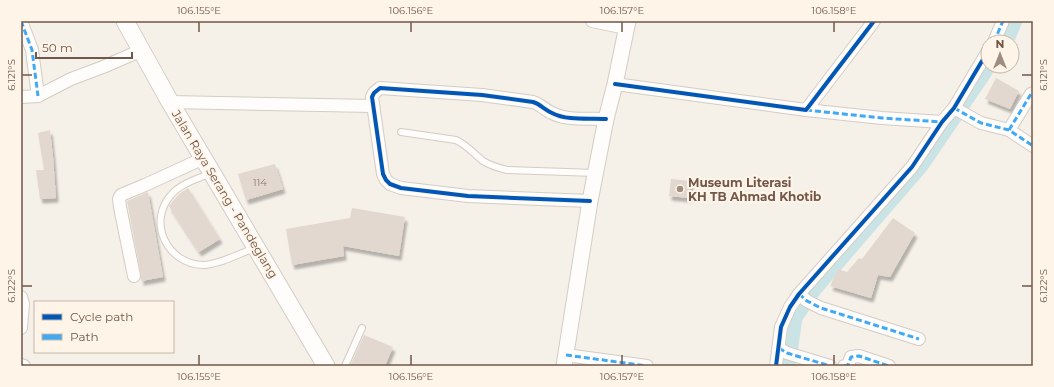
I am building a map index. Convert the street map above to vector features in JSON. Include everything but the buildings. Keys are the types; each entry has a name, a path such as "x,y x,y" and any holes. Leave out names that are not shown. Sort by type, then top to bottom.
{"main road":[{"name":"Jalan Raya Serang - Pandeglang","path":"125,21 170,102 326,366"}],"street":[{"path":"592,21 627,25 595,173 565,360 647,366"},
{"path":"806,110 874,21"},
{"path":"997,34 1003,21"},
{"path":"22,27 32,50 38,96"},
{"path":"21,96 38,96 71,78 103,67 142,50"},
{"path":"776,366 783,350 781,327 790,307 803,297 912,167 942,122 955,109 980,65"},
{"path":"615,84 806,110 882,118 942,122"},
{"path":"590,201 468,196 401,188 390,184 383,174 372,97 380,88 482,95 527,100 539,104 551,113 561,116 606,119"},
{"path":"1009,130 1033,93"},
{"path":"170,102 373,106"},
{"path":"955,109 974,120 990,126 1009,130 1033,146"},
{"path":"134,276 120,207 119,199 121,195 208,166"},
{"path":"21,297 23,304 21,328"},
{"path":"803,297 821,308 919,339"},
{"path":"783,350 830,366"},
{"path":"844,366 848,365 851,358 859,356 889,366"}],"lane":[{"path":"401,132 456,140 463,143 484,161 494,167 507,170 595,173"},
{"path":"208,166 178,188 167,200 160,215 160,223 164,240 168,247 180,259 204,265 213,264 256,247"},
{"path":"345,366 362,328"}],"waterway":[{"path":"1010,34 1016,21"},
{"path":"789,366 796,318 815,290 922,166 985,74"}],"marked path":[{"path":"21,21 32,50 38,96"},
{"path":"997,34 1003,21"},
{"path":"1009,130 1033,93"},
{"path":"954,108 981,123 1009,130 1033,146"},
{"path":"806,110 882,118 942,122"},
{"path":"799,294 807,301 821,308 919,339"},
{"path":"779,348 787,353 830,366"},
{"path":"566,355 647,366"},
{"path":"844,366 848,365 851,357 859,356 889,366"}],"cycle path":[{"path":"615,84 806,110 874,21"},
{"path":"776,366 781,327 790,307 799,294 912,167 942,122 954,108 980,64"},
{"path":"590,201 468,196 401,188 390,184 383,174 372,97 380,88 482,95 533,102 558,116 578,119 606,119"}],"place":[{"name":"Museum Literasi KH TB Ahmad Khotib","path":"680,189"}]}
